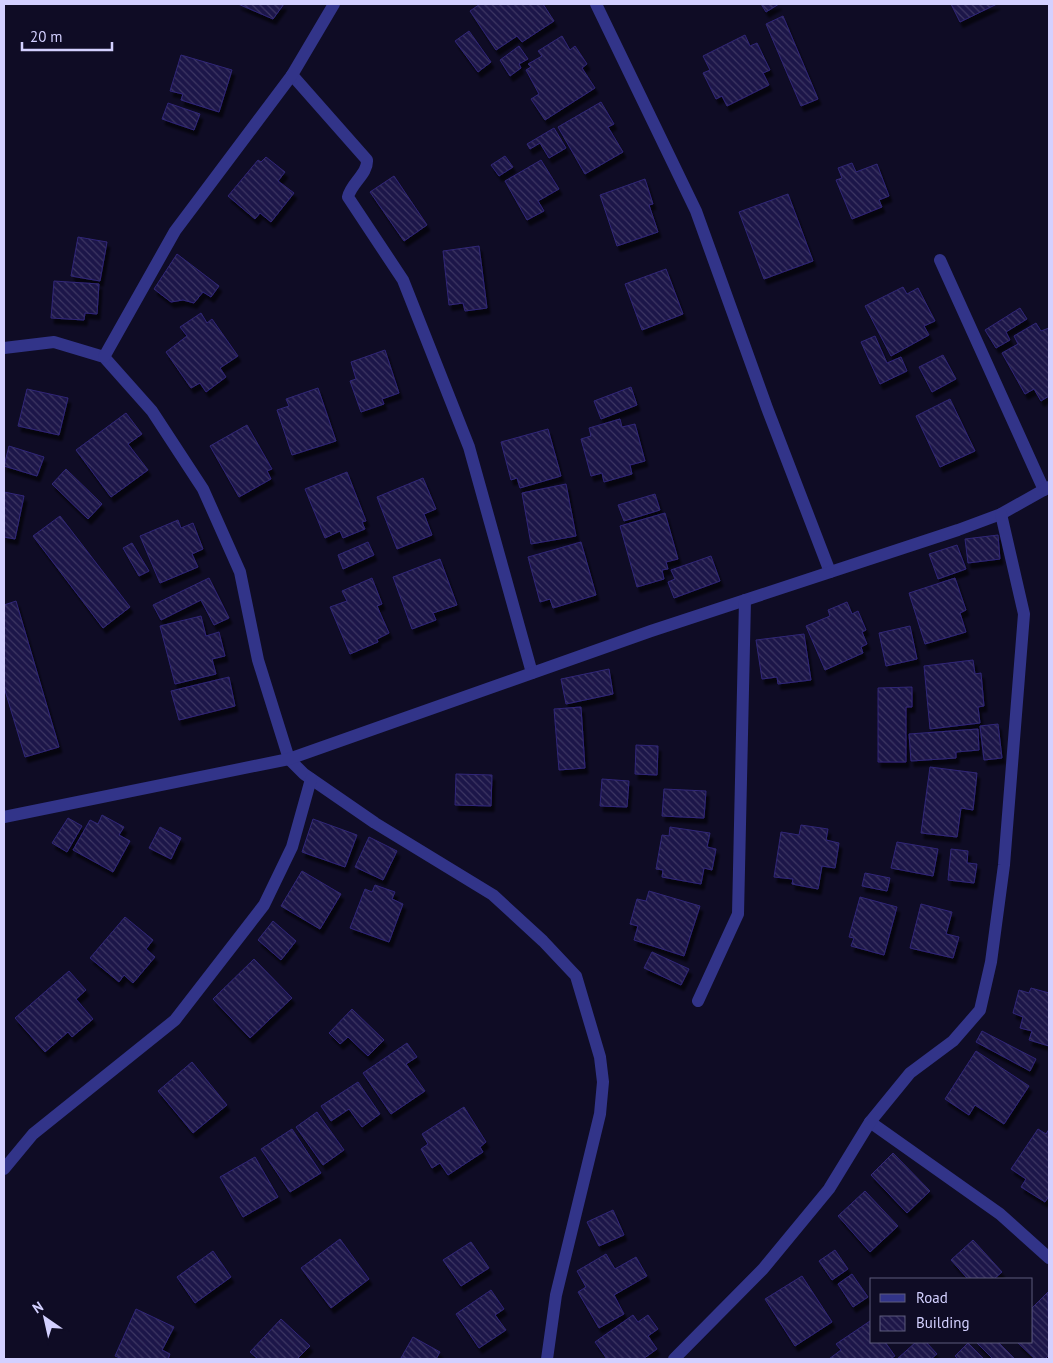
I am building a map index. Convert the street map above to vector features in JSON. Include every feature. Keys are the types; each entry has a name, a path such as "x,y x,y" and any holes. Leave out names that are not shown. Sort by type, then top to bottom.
{"street":[{"path":"104,357 175,231 292,75 334,4"},
{"path":"596,4 696,211 767,408 830,572"},
{"path":"292,75 367,160 366,168 350,187 348,197 403,280 469,447 532,674"},
{"path":"4,817 289,759 745,600 1001,514 1046,488 940,260"},
{"path":"4,348 54,342 104,357 152,411 202,489 240,572 258,660 289,759 311,779 375,823 493,895 543,941 576,976 600,1057 602,1082 600,1114 556,1295 547,1359"},
{"path":"674,1359 763,1270 829,1189 870,1122 910,1073 953,1041 980,1010 991,962 1004,865 1024,614 1001,514"},
{"path":"698,1001 738,914 745,600"},
{"path":"4,1168 33,1134 175,1020 264,905 292,847 311,779"},
{"path":"870,1122 1000,1214 1049,1258"}],"building":[{"path":"238,4 284,4 273,19"},
{"path":"480,4 543,4 554,21 522,42 517,36 496,50 470,11"},
{"path":"761,4 779,4 766,12"},
{"path":"951,4 997,4 960,22"},
{"path":"783,16 818,99 801,106 766,24"},
{"path":"469,31 491,62 478,72 455,41"},
{"path":"745,35 750,46 757,43 770,70 763,73 769,85 727,106 722,96 716,99 703,73 710,70 703,56"},
{"path":"562,36 570,50 575,46 587,64 582,68 595,88 545,120 531,99 539,94 526,70 531,67 528,64 542,56 538,51"},
{"path":"519,46 528,59 519,64 521,68 510,76 500,60"},
{"path":"181,55 232,70 219,112 181,100 183,94 170,91"},
{"path":"601,102 614,124 608,127 623,152 585,174 558,127"},
{"path":"168,103 200,114 194,130 162,119"},
{"path":"554,128 566,148 549,158 540,143 530,149 527,144"},
{"path":"505,156 513,167 499,176 491,165"},
{"path":"266,157 285,172 278,181 294,193 271,222 260,213 255,219 228,196 258,160 261,162"},
{"path":"541,160 559,189 538,201 544,211 527,220 505,181"},
{"path":"852,163 856,172 877,164 889,196 879,200 882,207 852,219 836,180 842,178 838,168"},
{"path":"394,176 427,225 404,241 370,192"},
{"path":"645,179 653,204 649,205 658,232 617,246 600,195"},
{"path":"788,194 813,261 764,279 739,212"},
{"path":"78,237 107,242 100,281 71,276"},
{"path":"479,246 487,308 465,311 463,303 449,305 443,251"},
{"path":"177,254 219,286 211,297 203,292 194,303 183,300 171,302 154,289"},
{"path":"666,269 683,314 642,330 625,284"},
{"path":"54,281 99,284 97,314 85,313 84,320 51,318"},
{"path":"903,287 907,294 918,288 935,321 924,326 929,335 891,356 865,306"},
{"path":"1020,308 1027,319 1006,332 1010,340 996,348 985,330"},
{"path":"201,313 207,323 212,319 238,356 220,368 226,377 206,392 200,383 191,388 166,352 187,336 180,327"},
{"path":"1036,323 1041,331 1049,328 1049,396 1041,401 1034,389 1025,394 1002,353 1018,344 1014,336"},
{"path":"875,336 887,363 901,357 907,371 880,384 861,342"},
{"path":"385,350 399,393 382,399 384,404 361,412 350,381 356,379 351,362"},
{"path":"943,355 956,379 932,392 919,367"},
{"path":"631,387 637,405 601,419 594,401"},
{"path":"318,388 336,441 292,455 277,410 289,406 286,399"},
{"path":"27,389 68,398 59,435 18,426"},
{"path":"950,399 975,451 940,467 916,416"},
{"path":"126,413 142,434 128,444 148,470 111,497 76,450"},
{"path":"620,419 622,427 635,424 645,461 630,465 632,474 604,482 602,473 591,476 581,439 591,436 589,428"},
{"path":"247,425 272,469 267,471 271,479 239,497 210,446"},
{"path":"548,429 561,476 520,488 517,478 511,480 501,442"},
{"path":"9,446 44,457 37,476 4,466"},
{"path":"66,469 102,504 88,519 52,484"},
{"path":"347,472 366,521 362,522 365,529 343,538 340,531 325,538 305,489"},
{"path":"423,478 436,509 424,514 432,535 397,549 377,497"},
{"path":"566,484 576,536 531,544 522,493"},
{"path":"4,492 24,496 15,539 4,537"},
{"path":"655,494 660,510 624,521 618,505"},
{"path":"665,513 678,559 666,562 668,569 662,570 664,579 637,587 620,526"},
{"path":"60,516 130,607 103,628 33,536"},
{"path":"178,520 181,528 193,523 203,549 192,554 198,567 160,583 140,536"},
{"path":"998,535 1000,559 968,563 965,539"},
{"path":"368,542 374,555 343,569 338,555"},
{"path":"581,542 596,595 553,608 550,599 540,602 528,557"},
{"path":"132,543 149,571 139,576 123,548"},
{"path":"957,545 966,569 938,579 929,554"},
{"path":"711,556 720,581 674,598 668,582 675,579 671,570"},
{"path":"440,559 457,605 433,613 436,620 412,629 393,577"},
{"path":"209,578 229,618 214,625 201,600 161,620 153,605"},
{"path":"372,578 382,604 377,606 389,633 377,639 378,642 350,654 330,607 347,601 342,591"},
{"path":"955,578 966,610 960,613 966,632 925,644 909,593"},
{"path":"16,601 59,747 25,757 4,687 4,605"},
{"path":"847,602 852,614 858,611 866,630 862,632 867,644 861,647 863,653 825,670 806,626 830,616 828,610"},
{"path":"201,616 206,636 219,632 225,656 212,659 216,674 175,684 160,626"},
{"path":"910,626 917,659 886,666 879,633"},
{"path":"804,634 811,680 778,684 777,677 762,679 756,640"},
{"path":"973,660 975,674 981,673 984,706 978,707 980,723 930,729 924,666"},
{"path":"609,669 613,694 566,704 561,679"},
{"path":"229,677 235,706 179,720 171,691"},
{"path":"912,687 912,707 906,707 906,762 878,762 878,688"},
{"path":"581,707 585,768 559,770 554,709"},
{"path":"998,724 1002,758 984,760 980,726"},
{"path":"978,729 979,750 956,752 956,758 911,761 909,734"},
{"path":"636,745 658,746 657,775 635,774"},
{"path":"930,767 977,773 973,810 961,808 957,837 921,833"},
{"path":"456,774 492,775 491,806 455,805"},
{"path":"602,779 629,781 627,807 600,806"},
{"path":"664,789 706,791 704,818 662,816"},
{"path":"102,815 124,827 119,835 130,841 113,872 73,850 90,820 98,824"},
{"path":"68,818 82,826 67,852 52,843"},
{"path":"313,819 357,835 345,867 302,852"},
{"path":"801,825 828,829 826,840 839,843 835,868 822,866 818,889 792,884 793,879 774,877 781,832 799,835"},
{"path":"160,827 181,838 171,859 149,848"},
{"path":"670,827 710,833 707,847 716,849 712,870 704,868 701,884 662,877 663,870 656,869 662,835 669,836"},
{"path":"369,837 397,851 383,880 355,867"},
{"path":"897,842 938,849 933,876 891,868"},
{"path":"951,849 968,851 967,863 977,864 974,883 948,880"},
{"path":"302,871 341,894 320,929 281,906"},
{"path":"865,873 890,878 887,891 862,886"},
{"path":"375,885 395,892 392,899 403,904 389,942 350,928 365,889 372,892"},
{"path":"649,891 700,906 684,956 634,940 638,926 630,924 637,899 646,901"},
{"path":"860,897 897,907 884,955 851,946 854,938 849,937"},
{"path":"921,904 952,912 946,934 959,937 953,958 910,948"},
{"path":"125,917 153,940 146,949 155,957 133,983 124,975 119,982 90,958"},
{"path":"273,921 296,941 281,960 258,940"},
{"path":"652,952 689,969 681,985 644,968"},
{"path":"254,959 292,998 250,1038 213,999"},
{"path":"69,971 86,990 76,999 93,1019 72,1037 68,1032 45,1052 15,1018"},
{"path":"1031,988 1049,993 1049,1046 1029,1040 1032,1031 1020,1028 1023,1017 1013,1013 1019,990 1029,993"},
{"path":"352,1009 384,1040 368,1056 348,1037 340,1044 329,1033"},
{"path":"982,1031 1036,1059 1030,1071 976,1042"},
{"path":"407,1043 417,1057 406,1064 425,1091 391,1114 363,1073"},
{"path":"976,1051 1029,1086 1004,1124 975,1105 969,1115 945,1099"},
{"path":"192,1062 227,1105 193,1133 158,1091"},
{"path":"358,1082 380,1114 362,1127 349,1109 331,1121 321,1106"},
{"path":"464,1107 486,1142 480,1147 483,1152 448,1175 440,1163 432,1168 421,1149 428,1144 422,1134"},
{"path":"317,1112 344,1150 323,1165 296,1127"},
{"path":"292,1129 321,1173 290,1192 261,1149"},
{"path":"1038,1129 1046,1134 1049,1129 1049,1196 1045,1202 1021,1187 1026,1179 1011,1169"},
{"path":"893,1153 930,1191 907,1213 871,1175"},
{"path":"255,1157 278,1197 243,1217 220,1177"},
{"path":"865,1191 898,1226 870,1252 838,1216"},
{"path":"613,1210 624,1235 599,1246 587,1222"},
{"path":"340,1239 369,1279 331,1308 301,1268"},
{"path":"973,1240 1002,1272 995,1278 967,1278 951,1260"},
{"path":"471,1242 489,1268 461,1286 443,1260"},
{"path":"835,1250 848,1269 832,1280 819,1261"},
{"path":"213,1251 231,1277 195,1303 177,1277"},
{"path":"606,1254 615,1269 636,1257 647,1276 614,1295 624,1314 599,1328 578,1292 586,1287 577,1271"},
{"path":"852,1274 868,1297 853,1307 838,1284"},
{"path":"802,1276 832,1322 795,1346 765,1299"},
{"path":"491,1290 504,1309 495,1315 506,1330 479,1348 456,1314"},
{"path":"1048,1292 1049,1355 1045,1359 1035,1359 1018,1343 1033,1343 1033,1307"},
{"path":"136,1309 174,1327 162,1350 170,1354 168,1359 122,1359 115,1356"},
{"path":"633,1315 638,1322 648,1315 658,1329 648,1336 657,1349 643,1359 607,1359 595,1342"},
{"path":"281,1319 310,1346 297,1359 258,1359 250,1352"},
{"path":"870,1321 870,1343 886,1343 895,1356 890,1359 829,1359 841,1350 836,1344"},
{"path":"413,1337 440,1352 436,1359 401,1358"},
{"path":"915,1343 927,1343 937,1354 931,1359 897,1359"},
{"path":"968,1343 984,1359 958,1359 955,1356"},
{"path":"977,1343 999,1343 1015,1359 993,1359"}]}
